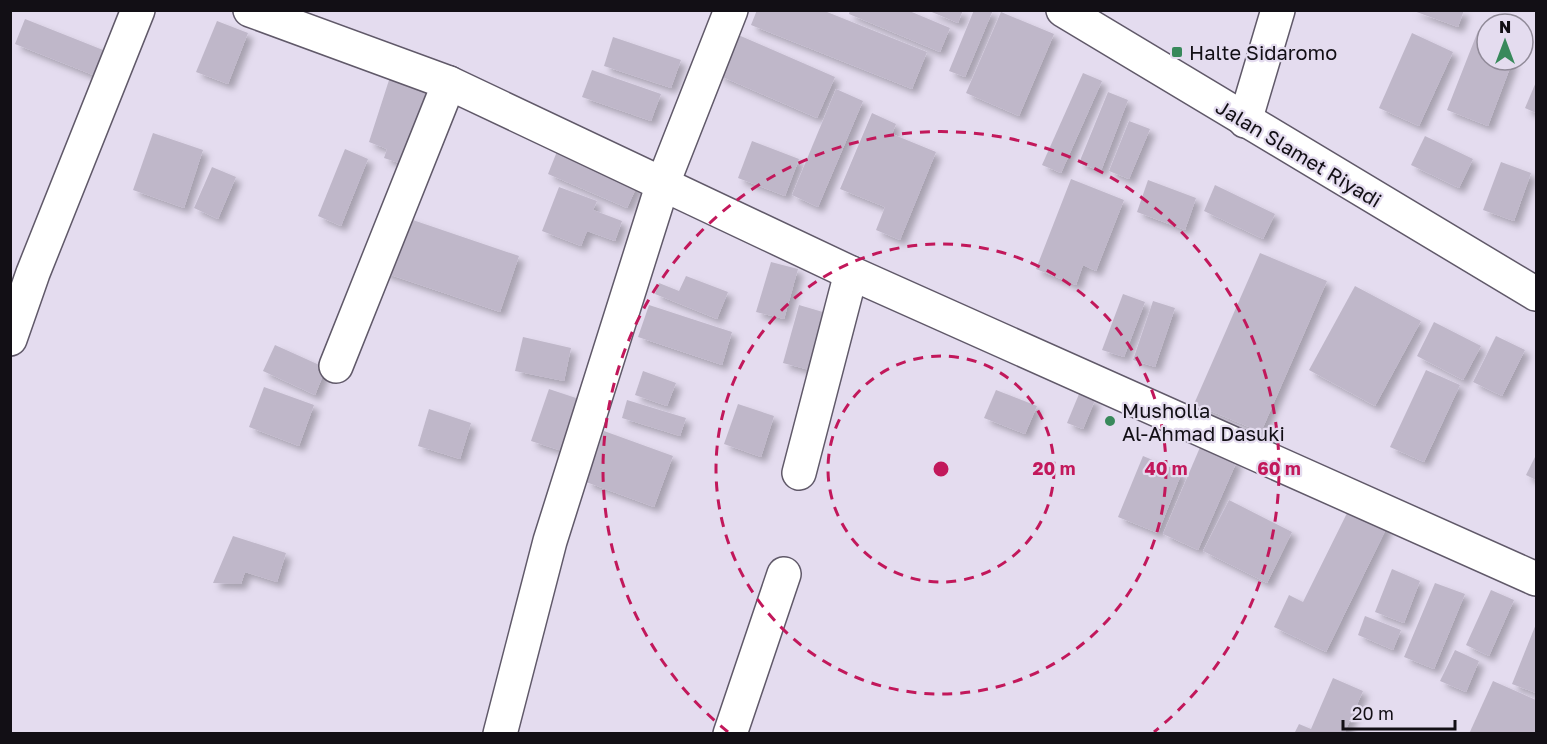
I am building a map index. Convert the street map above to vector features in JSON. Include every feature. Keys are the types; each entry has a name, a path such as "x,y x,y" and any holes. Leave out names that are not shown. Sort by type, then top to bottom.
{"street":[{"path":"10,339 22,269 138,10"},
{"path":"250,10 449,83 851,273 1536,579"},
{"path":"500,734 550,541 663,183 731,10"},
{"name":"Jalan Slamet Riyadi","path":"1063,10 1536,294"},
{"path":"1245,121 1278,10"},
{"path":"336,366 449,83"},
{"path":"799,473 851,273"},
{"path":"730,734 784,574"}],"building":[{"path":"757,10 822,10 927,52 912,89 751,25"},
{"path":"850,10 907,10 950,28 940,52 849,14"},
{"path":"927,10 963,10 958,23"},
{"path":"974,10 993,10 965,77 949,71"},
{"path":"1411,10 1464,10 1458,27"},
{"path":"1001,12 1054,34 1019,116 966,93"},
{"path":"25,19 103,50 93,75 15,44"},
{"path":"217,21 248,33 228,84 196,72"},
{"path":"1412,33 1453,52 1419,126 1379,108"},
{"path":"736,34 835,77 817,118 718,75"},
{"path":"613,37 681,60 671,88 604,66"},
{"path":"1475,39 1475,72 1508,72 1488,126 1447,110"},
{"path":"592,70 661,94 651,121 582,97"},
{"path":"1083,73 1102,81 1061,173 1042,165"},
{"path":"390,77 430,90 405,165 384,158 387,149 369,142"},
{"path":"1536,82 1536,113 1525,108"},
{"path":"836,89 863,101 818,207 792,195"},
{"path":"1108,92 1128,100 1101,171 1079,163"},
{"path":"872,113 896,124 892,134 936,152 900,240 876,230 885,207 840,189"},
{"path":"1129,121 1150,129 1129,179 1109,171"},
{"path":"153,133 203,150 184,208 133,190"},
{"path":"1425,136 1473,159 1459,188 1411,165"},
{"path":"752,141 799,159 785,196 738,178"},
{"path":"345,149 368,159 341,226 318,216"},
{"path":"558,149 638,184 627,208 548,174"},
{"path":"1501,162 1531,173 1514,221 1483,210"},
{"path":"212,167 236,177 218,219 194,208"},
{"path":"1071,179 1124,200 1096,271 1083,265 1076,285 1036,269"},
{"path":"1148,180 1196,198 1185,230 1137,212"},
{"path":"1215,185 1275,214 1263,239 1204,211"},
{"path":"559,187 597,201 593,210 622,221 615,241 587,231 581,246 542,231"},
{"path":"401,216 519,256 500,312 382,272"},
{"path":"1260,253 1327,281 1261,432 1194,404"},
{"path":"771,262 798,269 784,319 756,312"},
{"path":"686,276 728,292 717,319 655,294 659,283 679,291"},
{"path":"1355,286 1421,321 1375,406 1309,370"},
{"path":"1123,294 1145,302 1124,357 1102,350"},
{"path":"1153,301 1175,308 1155,367 1133,360"},
{"path":"649,305 732,332 722,365 638,337"},
{"path":"799,305 833,315 817,372 783,363"},
{"path":"1434,322 1481,346 1463,380 1417,356"},
{"path":"1496,336 1525,350 1502,396 1473,382"},
{"path":"523,337 571,348 564,381 515,371"},
{"path":"275,345 326,368 315,395 263,371"},
{"path":"1426,370 1460,385 1424,462 1390,447"},
{"path":"643,371 676,383 667,406 635,395"},
{"path":"264,387 314,405 299,446 249,427"},
{"path":"549,389 579,399 562,451 531,441"},
{"path":"996,390 1037,406 1025,434 984,418"},
{"path":"1079,394 1095,400 1083,429 1067,423"},
{"path":"627,400 686,418 680,436 622,418"},
{"path":"738,404 774,416 761,457 724,444"},
{"path":"429,409 471,423 460,459 418,446"},
{"path":"604,431 673,456 654,507 586,482"},
{"path":"1201,445 1237,461 1198,550 1163,534"},
{"path":"1536,455 1536,480 1526,475"},
{"path":"1143,456 1182,472 1158,533 1118,517"},
{"path":"1229,500 1292,532 1267,583 1203,551"},
{"path":"1350,507 1388,525 1326,652 1274,627 1289,595 1303,602"},
{"path":"233,536 286,553 277,582 245,572 241,584 213,583"},
{"path":"1392,569 1420,581 1404,623 1375,612"},
{"path":"1435,583 1465,594 1434,669 1404,657"},
{"path":"1491,590 1514,600 1489,656 1466,645"},
{"path":"1365,616 1401,630 1393,650 1358,635"},
{"path":"1536,624 1536,693 1512,684"},
{"path":"1455,650 1479,661 1466,692 1440,681"},
{"path":"1333,678 1363,691 1344,734 1294,734 1299,724 1311,729"},
{"path":"1493,681 1536,700 1536,734 1469,734"}],"place":[{"name":"Halte Sidaromo","path":"1177,52"},
{"name":"Musholla Al-Ahmad Dasuki","path":"1110,421"}]}
